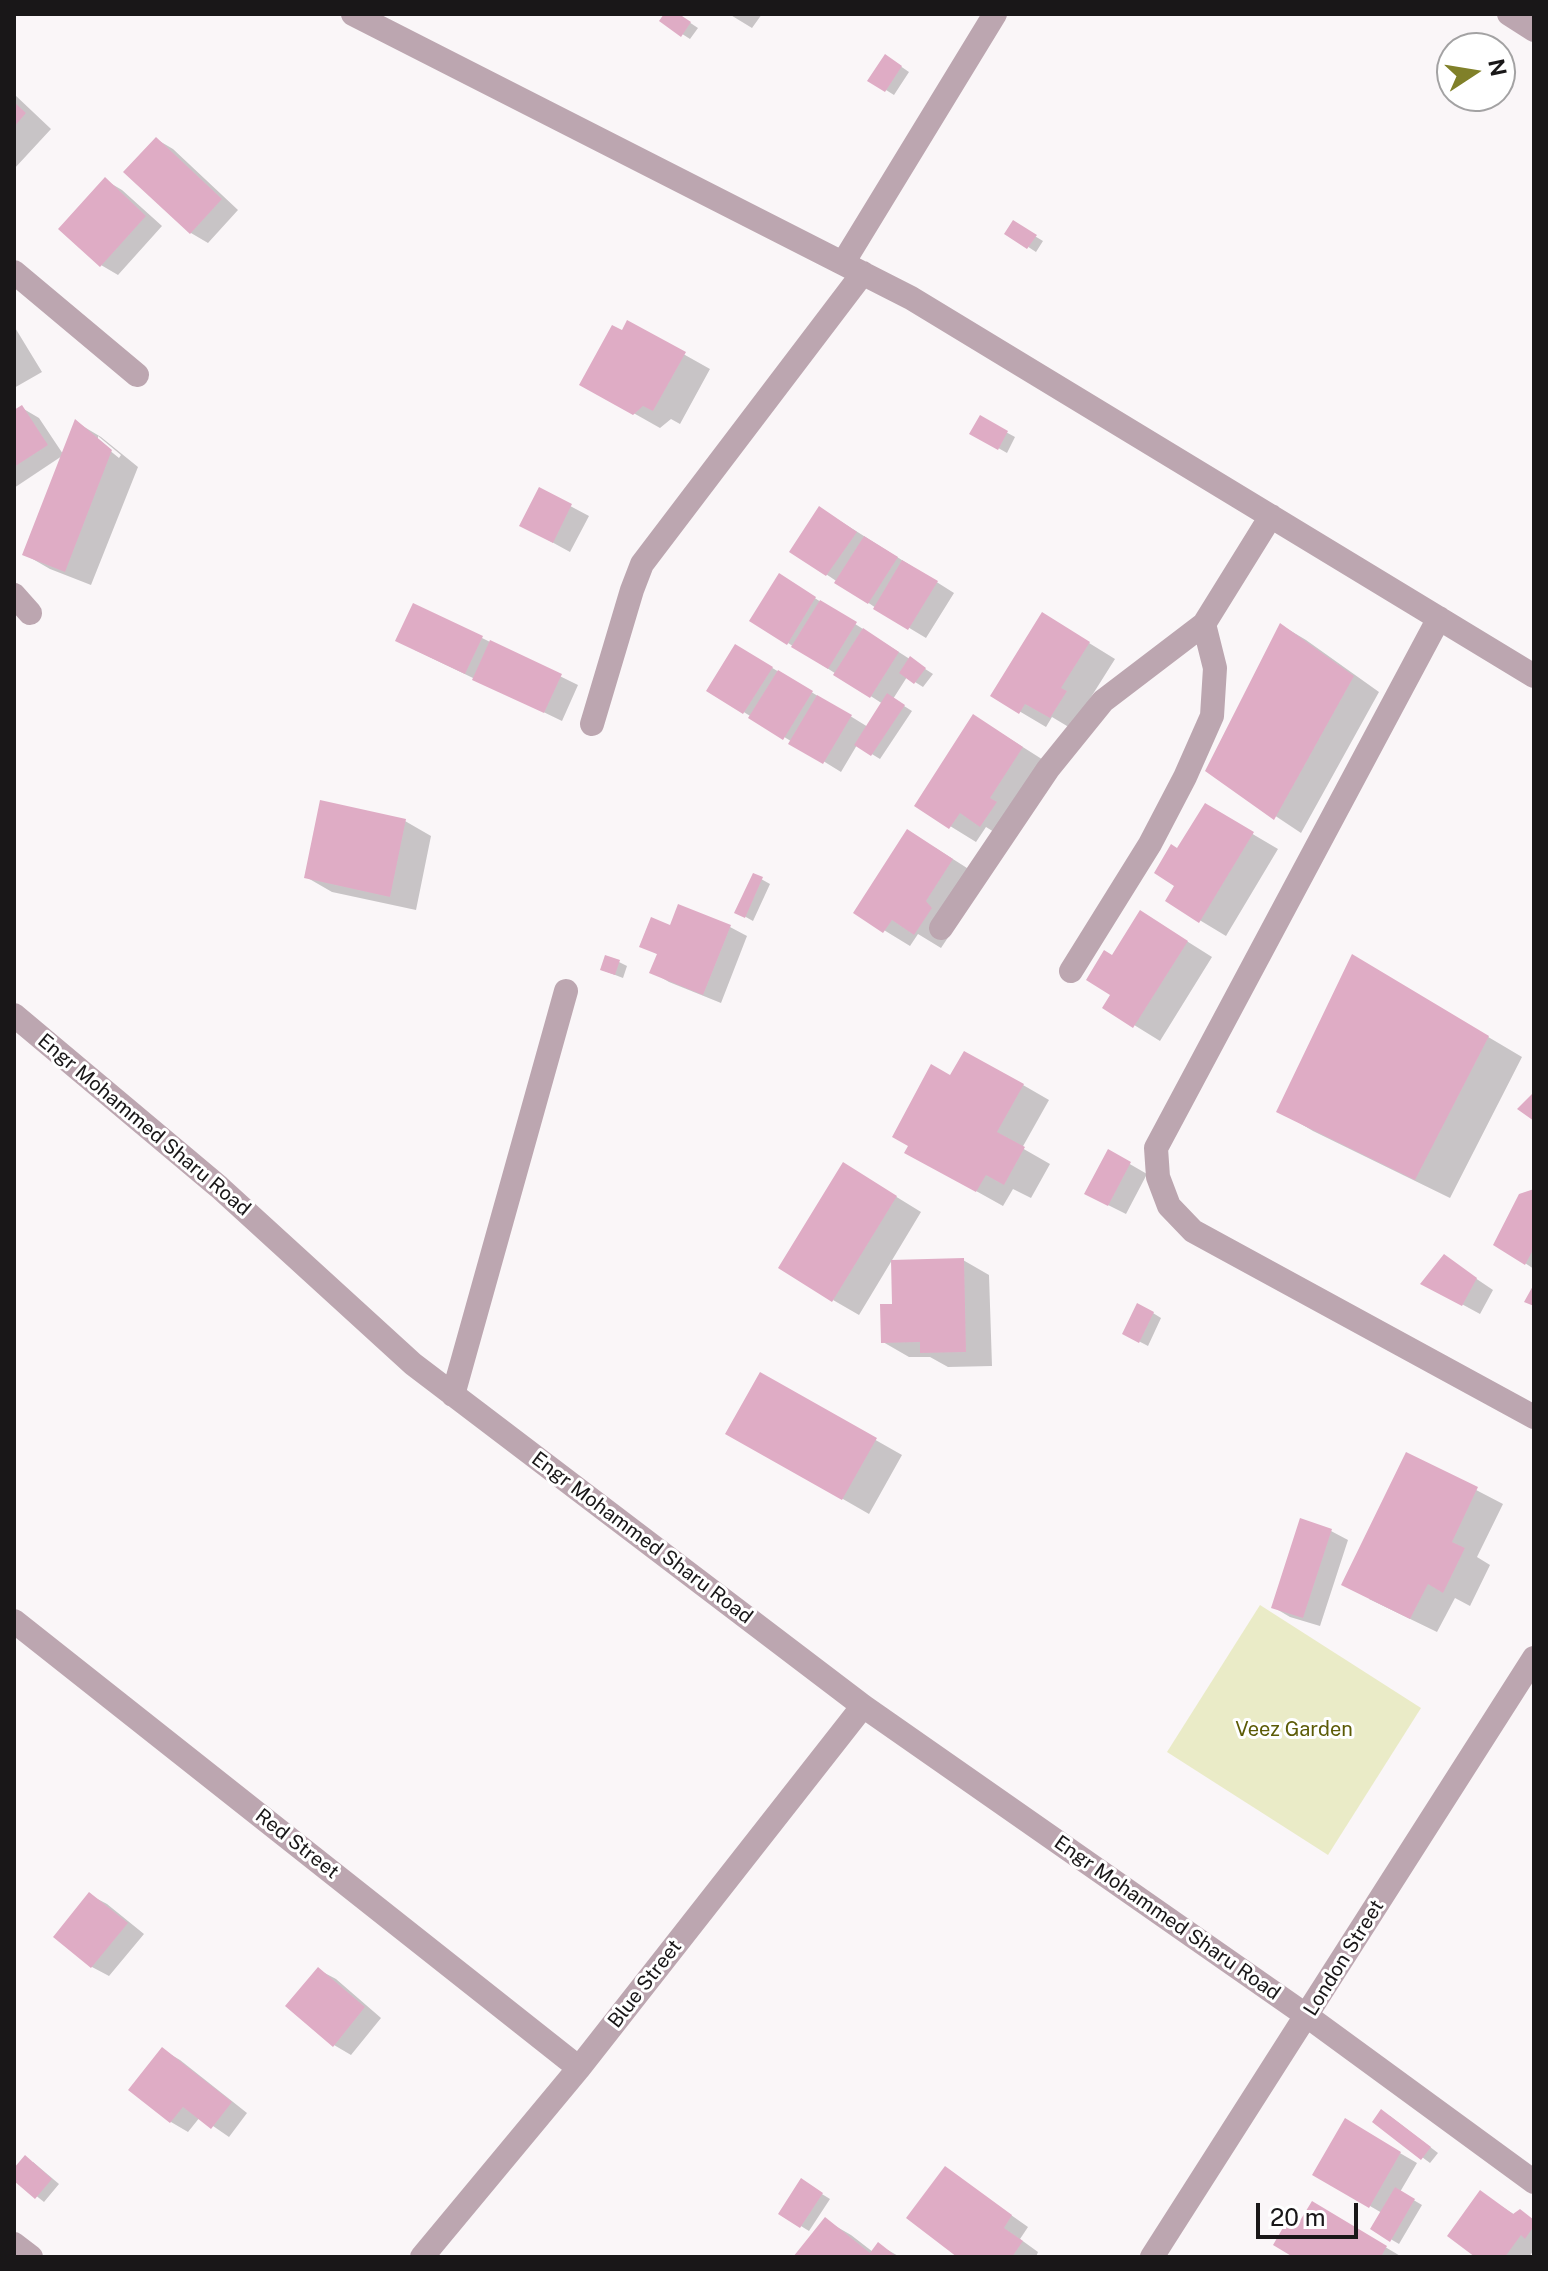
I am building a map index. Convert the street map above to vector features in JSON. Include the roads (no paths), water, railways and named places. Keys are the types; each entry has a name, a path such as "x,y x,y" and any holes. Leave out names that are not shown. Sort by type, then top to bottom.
{"street":[{"path":"353,14 911,298 1534,676"},
{"path":"592,724 642,564 853,268 995,14"},
{"path":"1509,14 1534,30"},
{"path":"14,272 137,375"},
{"path":"941,928 1048,769 1103,701 1204,624 1271,516"},
{"path":"1439,618 1156,1148 1158,1177 1169,1206 1193,1231 1534,1417"},
{"path":"1071,971 1150,844 1212,716 1215,668 1204,624"},
{"path":"453,1395 566,991"},
{"name":"Engr Mohammed Sharu Road","path":"14,1015 219,1187 413,1364 453,1395 863,1706 1307,2016 1534,2182"},
{"name":"Red Street","path":"14,1621 579,2068"},
{"name":"London Street","path":"1152,2257 1534,1658"},
{"name":"Blue Street","path":"422,2257 579,2068 863,1706"},
{"path":"14,2244 31,2257"}],"park label":[{"name":"Veez Garden","path":"1294,1730"}]}
